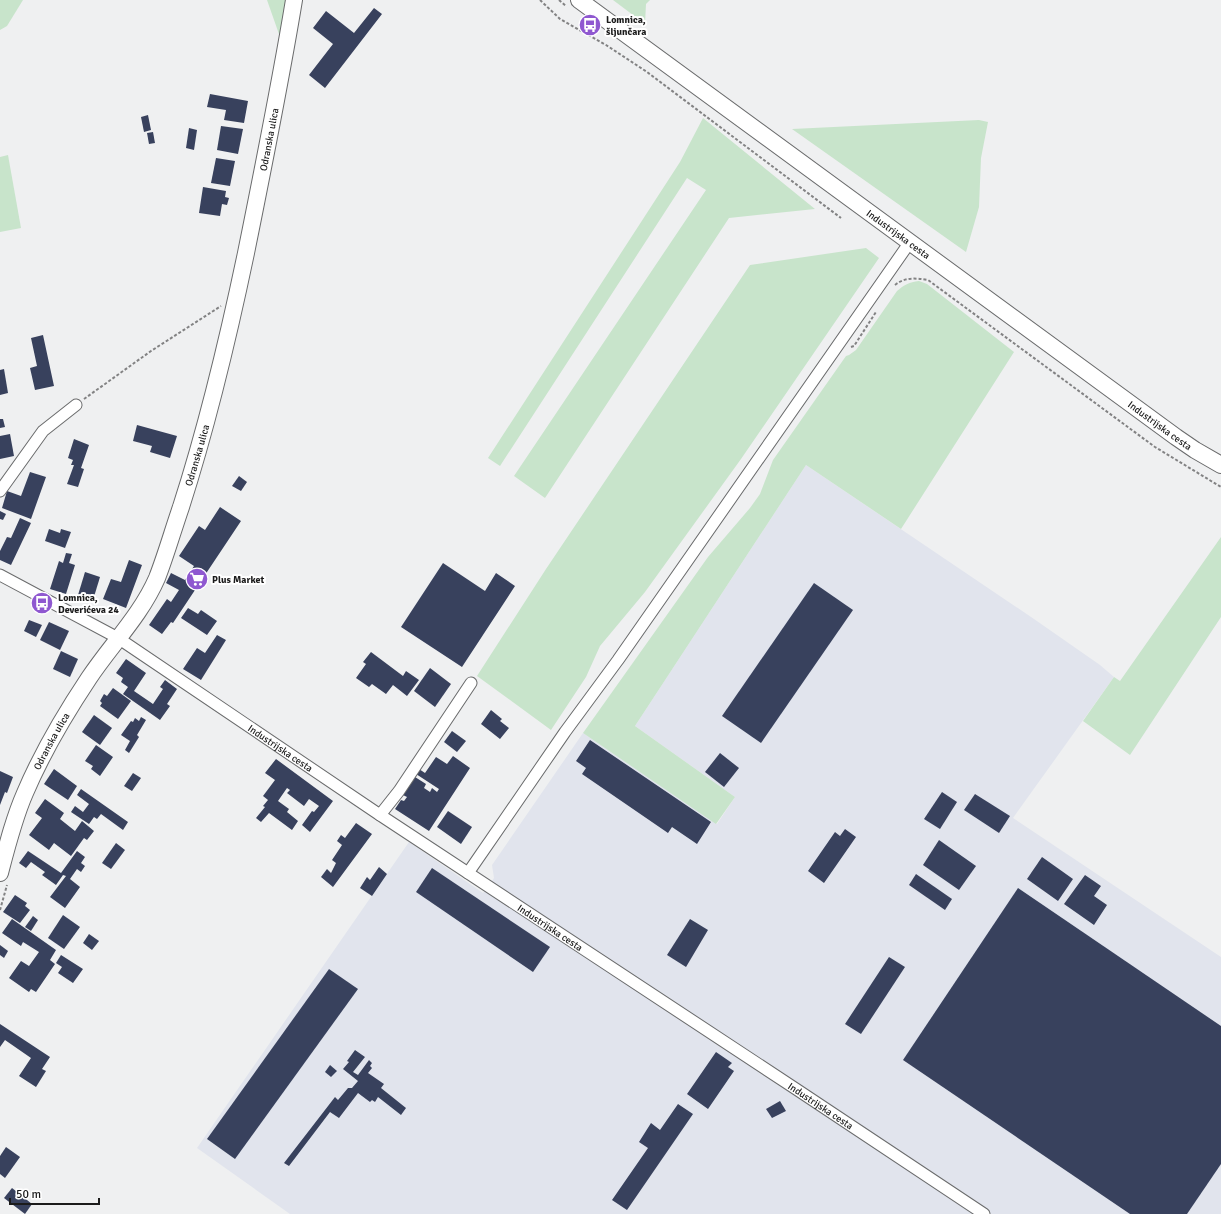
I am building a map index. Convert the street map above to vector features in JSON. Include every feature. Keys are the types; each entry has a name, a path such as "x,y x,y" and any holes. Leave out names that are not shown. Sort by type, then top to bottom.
{"main road":[{"name":"Odranska ulica","path":"4,879 17,811 42,756 87,681 145,600 162,565 203,436 220,373 281,78 294,0"},
{"name":"Industrijska cesta","path":"579,0 1176,437 1195,450 1221,464"}],"street":[{"path":"468,874 565,732 618,660 910,242"},
{"path":"0,491 43,431 76,405"},
{"name":"Industrijska cesta","path":"0,575 118,638 468,874 790,1084 984,1214"},
{"path":"380,815 399,791 471,683"}],"path":[{"path":"540,0 560,19 606,45 647,72 841,218"},
{"path":"893,286 901,280 912,278 928,280 1155,447 1221,487"},
{"path":"76,405 151,351 194,322 237,296"},
{"path":"839,344 849,348 854,346 877,312"},
{"path":"0,910 4,879"}],"shaded area":[{"path":"806,465 1034,619 1100,665 1114,677 1013,818 1221,957 1221,1214 290,1214 197,1148 409,842 483,893 494,878 492,865 583,733 717,824 735,797 635,726"}],"green space":[{"path":"0,0 23,0 7,26 0,30"},
{"path":"267,0 286,0 280,37"},
{"path":"613,0 650,0 646,4 645,24"},
{"path":"703,118 815,209 729,218 545,498 514,476 706,190 687,178 500,466 488,458 680,162"},
{"path":"979,120 988,122 981,158 979,207 966,252 792,129"},
{"path":"8,155 21,228 0,232 0,157"},
{"path":"866,248 879,258 741,459 645,592 600,646 586,677 551,730 477,676 546,569 750,265"},
{"path":"919,281 927,284 1014,352 901,529 806,465 635,726 735,797 716,824 583,733 708,557 760,494 773,460 846,356 856,350 897,291 907,284"},
{"path":"1221,537 1221,617 1130,755 1083,721 1114,677 1120,681"}],"building":[{"path":"374,8 382,14 325,88 309,75 333,44 313,28 326,11 354,33"},
{"path":"210,94 248,101 244,123 224,120 226,110 207,107"},
{"path":"148,115 151,130 144,132 141,117"},
{"path":"221,126 243,129 238,154 217,150"},
{"path":"189,128 197,130 194,150 186,148"},
{"path":"153,132 155,143 149,144 147,133"},
{"path":"216,158 235,161 230,186 211,183"},
{"path":"203,187 226,191 225,197 229,198 227,205 222,204 220,216 199,213"},
{"path":"43,335 54,386 35,390 30,368 37,366 31,338"},
{"path":"4,369 8,393 0,395 0,370"},
{"path":"0,419 3,419 5,427 0,428"},
{"path":"137,425 177,436 170,458 150,452 152,446 133,441"},
{"path":"10,434 14,456 0,459 0,436"},
{"path":"74,439 89,445 81,468 84,469 78,487 67,484 74,465 71,465 73,460 68,458"},
{"path":"30,472 46,477 31,519 2,508 7,491 21,496"},
{"path":"239,476 247,482 241,491 232,486"},
{"path":"220,507 241,521 173,623 171,622 162,634 149,625 167,599 171,602 179,590 166,583 171,573 185,580 194,566 179,556 199,526 205,530"},
{"path":"0,511 6,514 3,520 0,519"},
{"path":"20,518 31,523 11,565 0,560 0,551 7,537 11,538"},
{"path":"49,529 60,533 61,529 71,532 65,548 45,541"},
{"path":"66,553 72,554 69,563 75,565 66,594 50,589 59,561 63,563"},
{"path":"129,560 142,565 126,608 103,599 111,579 121,582"},
{"path":"443,563 485,591 496,573 515,586 462,667 401,627"},
{"path":"85,572 100,577 93,600 78,595"},
{"path":"814,583 853,610 761,743 722,716"},
{"path":"188,608 198,614 201,610 217,621 207,635 181,618"},
{"path":"29,620 42,625 36,637 24,631"},
{"path":"49,622 69,631 60,650 40,640"},
{"path":"217,635 226,640 201,680 183,669 197,648 205,653"},
{"path":"61,651 78,659 70,677 53,669"},
{"path":"371,652 403,676 406,671 419,680 407,696 393,685 386,694 372,684 369,687 356,678 366,664 363,662"},
{"path":"126,659 146,673 134,691 153,704 163,689 160,687 165,680 177,689 167,704 170,706 160,720 123,694 128,687 121,682 123,678 116,673"},
{"path":"430,668 451,684 435,707 414,691"},
{"path":"113,688 131,701 118,719 100,706 102,703 100,701 104,694 107,696"},
{"path":"491,710 502,719 500,721 509,728 500,739 481,724"},
{"path":"94,715 112,728 100,745 82,732"},
{"path":"141,717 146,720 137,735 139,737 129,753 125,750 130,741 121,735 131,721 133,722 135,718 139,721"},
{"path":"452,731 466,741 457,752 444,742"},
{"path":"590,740 711,822 697,844 672,827 668,833 582,774 586,768 576,761"},
{"path":"96,745 113,757 100,776 91,769 93,766 85,761"},
{"path":"720,753 739,768 724,787 705,772"},
{"path":"453,756 470,768 429,831 395,809 401,800 404,801 407,797 403,795 415,777 426,784 424,788 430,792 432,788 437,792 439,789 416,774 419,769 425,773 436,757 447,764"},
{"path":"276,759 333,801 310,832 302,825 312,811 314,812 319,806 309,799 304,806 287,793 290,790 287,788 278,801 289,809 287,812 298,821 292,830 269,813 261,822 256,818 265,807 263,806 268,800 263,796 275,780 265,773"},
{"path":"54,769 77,786 68,800 44,784"},
{"path":"0,771 13,777 7,793 5,792 0,805"},
{"path":"133,773 141,778 132,791 124,786"},
{"path":"81,789 128,822 123,830 101,814 97,819 94,817 89,824 71,812 75,806 83,812 89,804 77,795"},
{"path":"942,792 957,802 940,829 924,819"},
{"path":"975,794 1010,816 999,833 964,810"},
{"path":"45,799 64,813 60,819 75,831 82,821 94,831 87,840 84,838 71,856 54,843 49,850 29,835 42,818 35,813"},
{"path":"448,811 472,827 461,844 437,827"},
{"path":"356,823 372,834 333,887 321,877 327,869 331,873 336,863 332,860 342,845 337,841 341,835 345,838"},
{"path":"845,829 856,837 824,883 808,871 835,832 840,836"},
{"path":"939,840 976,866 959,890 923,865"},
{"path":"116,843 125,850 111,869 102,863"},
{"path":"28,851 61,873 77,851 85,857 81,863 85,866 81,872 77,869 70,879 80,887 65,908 50,897 66,876 63,875 56,885 42,875 45,872 31,862 26,868 19,863"},
{"path":"1042,857 1073,879 1058,901 1027,879"},
{"path":"379,867 387,874 372,896 360,888 367,877 370,880"},
{"path":"432,868 550,947 533,972 416,892"},
{"path":"916,874 952,899 945,910 909,885"},
{"path":"1085,875 1101,886 1094,896 1107,905 1094,925 1064,904"},
{"path":"1018,888 1221,1026 1221,1164 1187,1214 1130,1214 903,1060"},
{"path":"15,895 27,903 25,906 30,910 20,923 3,912"},
{"path":"63,915 80,927 64,949 48,938"},
{"path":"33,916 38,920 31,931 25,927"},
{"path":"12,919 56,950 50,960 55,964 36,992 31,989 29,992 9,978 21,961 29,966 39,952 23,942 21,946 2,933"},
{"path":"690,919 708,930 686,967 667,955"},
{"path":"89,934 99,941 92,950 83,943"},
{"path":"0,945 8,951 4,958 0,955"},
{"path":"61,955 83,969 73,983 58,973 62,967 56,963"},
{"path":"889,957 905,967 861,1034 845,1024"},
{"path":"329,969 358,989 235,1159 207,1139"},
{"path":"0,1024 50,1057 42,1069 46,1071 36,1087 19,1076 31,1058 5,1040 0,1047"},
{"path":"355,1050 365,1057 353,1072 358,1075 369,1060 372,1063 370,1066 372,1068 368,1073 384,1084 381,1088 406,1108 401,1115 378,1097 375,1102 372,1100 370,1102 358,1093 339,1118 330,1112 289,1166 284,1163 335,1097 338,1100 348,1088 352,1088 358,1081 343,1069 349,1062 347,1061"},
{"path":"716,1052 732,1063 728,1067 734,1071 708,1109 687,1094"},
{"path":"330,1065 337,1071 331,1077 325,1072"},
{"path":"780,1101 786,1111 772,1118 766,1109"},
{"path":"678,1104 693,1114 627,1210 612,1200 648,1148 639,1142 651,1123 660,1130"},
{"path":"6,1147 20,1157 5,1178 0,1174 0,1156"},
{"path":"12,1188 32,1204 25,1214 4,1198"}],"place":[{"name":"Lomnica, šljunčara","path":"590,25"},
{"name":"Plus Market","path":"197,579"},
{"name":"Lomnica, Deverićeva 24","path":"42,603"}]}
